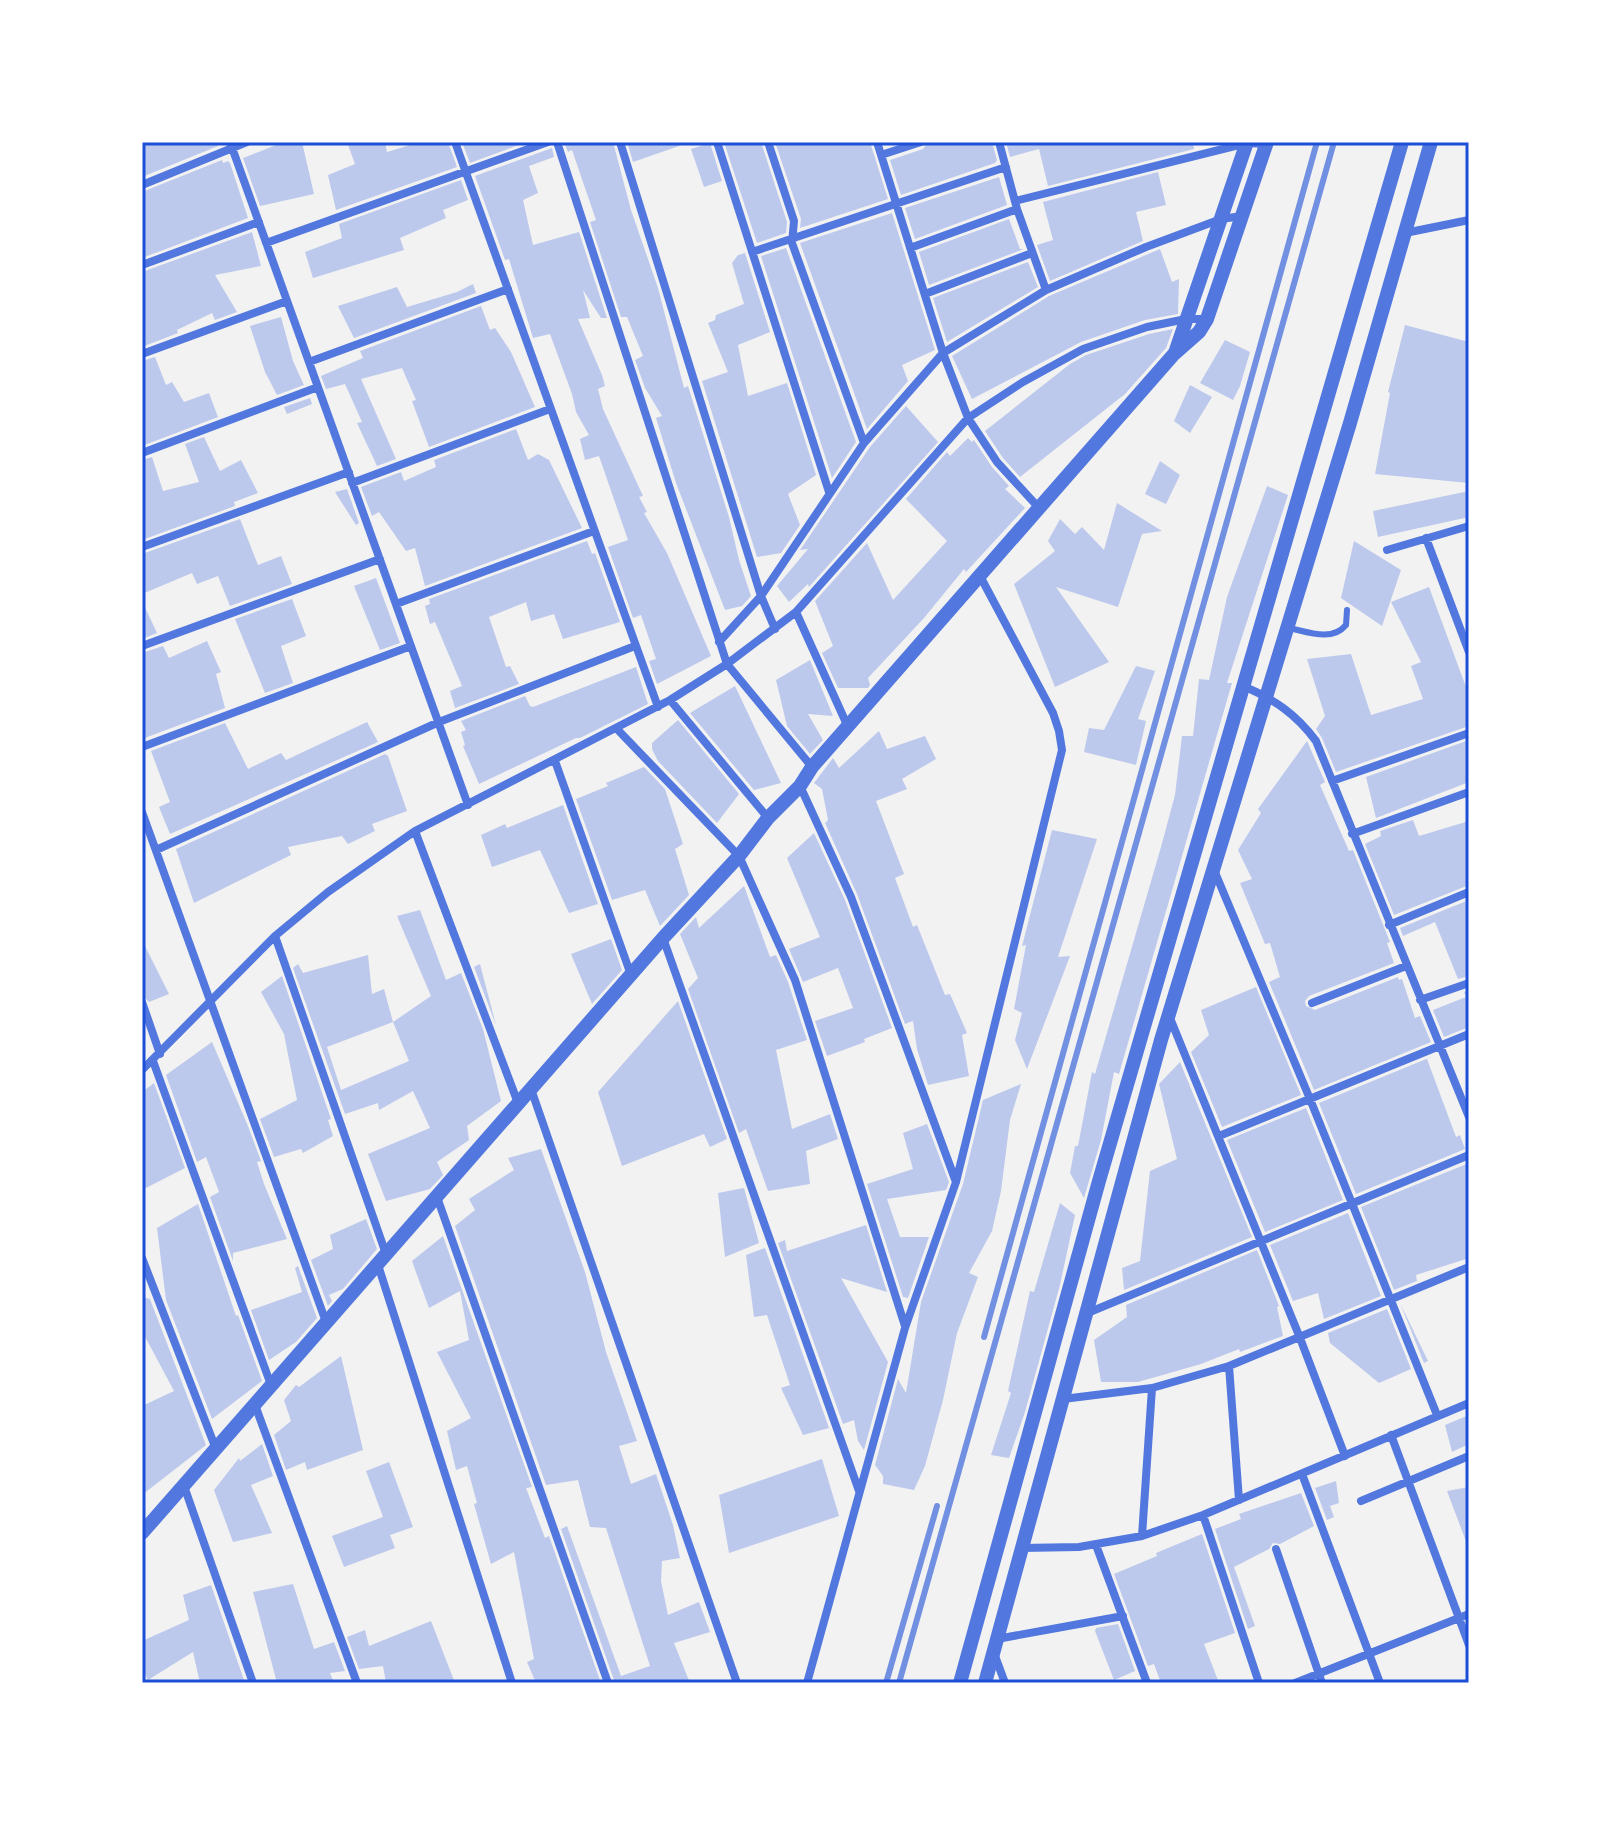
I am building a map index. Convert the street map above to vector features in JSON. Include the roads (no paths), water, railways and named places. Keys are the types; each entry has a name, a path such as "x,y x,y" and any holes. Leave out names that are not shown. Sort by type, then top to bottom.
{"street":[{"path":"142,185 231,145 247,142"},
{"path":"455,142 658,707"},
{"path":"266,243 548,142"},
{"path":"557,142 727,664 812,767"},
{"path":"620,142 761,596 775,629"},
{"path":"717,142 829,492"},
{"path":"768,142 794,221 791,238 864,443"},
{"path":"877,142 943,353 968,418 997,462 1039,508"},
{"path":"881,155 921,142"},
{"path":"999,142 1016,205 1046,290"},
{"path":"1174,354 1247,142"},
{"path":"142,1533 663,938 739,856 768,818 800,786 812,767 1174,354 1199,332 1207,319 1267,143 1247,142 1016,205 910,248"},
{"path":"960,1683 1090,1212 1402,142"},
{"path":"985,1683 1169,1015 1431,142"},
{"path":"231,145 468,805"},
{"path":"752,252 1006,167"},
{"path":"719,642 761,596 864,443 943,353 1046,290 1146,247 1221,219 1242,216"},
{"path":"1405,233 1469,220"},
{"path":"142,265 259,222"},
{"path":"925,294 1032,253"},
{"path":"309,362 508,289"},
{"path":"142,354 287,301"},
{"path":"142,1070 275,936 328,892 415,831 658,707 727,664 775,629 796,612 968,418 1023,382 1083,349 1147,327 1186,319 1207,319"},
{"path":"142,453 318,387"},
{"path":"352,483 550,409"},
{"path":"142,547 349,472"},
{"path":"1387,550 1469,526"},
{"path":"396,604 594,531"},
{"path":"1426,538 1469,652"},
{"path":"142,646 380,559"},
{"path":"807,1683 905,1328 956,1182 1062,750 1053,713 980,576"},
{"path":"796,612 848,727"},
{"path":"142,747 411,646"},
{"path":"156,850 439,722 635,646"},
{"path":"1243,686 1287,709 1316,741 1469,1117"},
{"path":"670,700 768,818"},
{"path":"617,729 739,856 795,980 905,1328"},
{"path":"1332,781 1469,733"},
{"path":"555,761 631,975"},
{"path":"800,786 851,897 956,1182"},
{"path":"1352,834 1469,792"},
{"path":"142,812 326,1322"},
{"path":"415,831 518,1103"},
{"path":"1214,869 1437,1415"},
{"path":"1389,925 1469,892"},
{"path":"275,936 382,1259 512,1683"},
{"path":"663,938 860,1492"},
{"path":"1312,1003 1406,966"},
{"path":"1420,1000 1469,983"},
{"path":"142,1002 160,1054"},
{"path":"1169,1015 1345,1456"},
{"path":"1219,1136 1469,1034"},
{"path":"153,1061 271,1385"},
{"path":"531,1089 737,1683"},
{"path":"1085,1314 1469,1155"},
{"path":"437,1196 608,1683"},
{"path":"142,1258 216,1449"},
{"path":"1062,1399 1152,1388 1229,1366 1469,1267"},
{"path":"1229,1366 1239,1500"},
{"path":"1142,1536 1152,1388"},
{"path":"1021,1548 1096,1545 1142,1536 1203,1515 1469,1403"},
{"path":"254,1405 357,1683"},
{"path":"1391,1435 1469,1645"},
{"path":"1361,1501 1469,1456"},
{"path":"1302,1474 1380,1683"},
{"path":"184,1485 253,1683"},
{"path":"1203,1515 1259,1683"},
{"path":"1096,1545 1147,1683"},
{"path":"1276,1549 1321,1678"},
{"path":"1295,1683 1321,1678 1369,1654 1469,1614"},
{"path":"995,1645 1123,1616"},
{"path":"995,1645 1005,1683"}],"lane":[{"path":"1287,628 1327,635 1336,633 1346,625 1347,610"}],"railway":[{"path":"984,1337 1317,142"},
{"path":"899,1683 1334,142"},
{"path":"886,1683 937,1506"}]}
